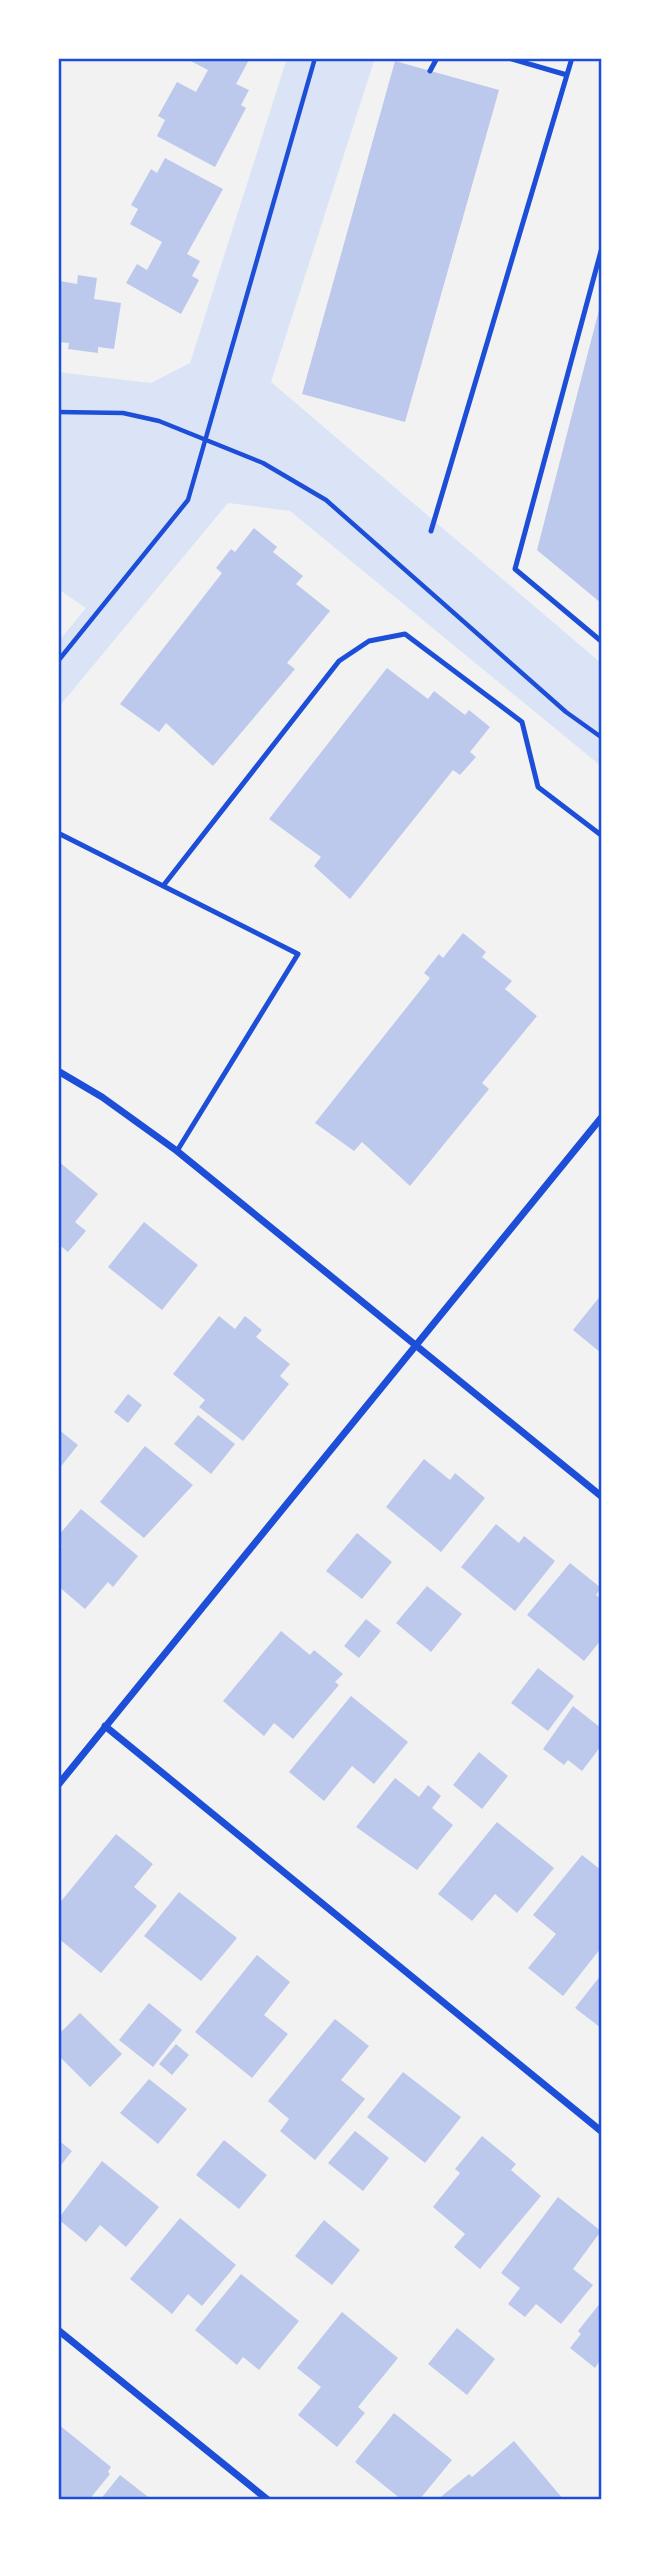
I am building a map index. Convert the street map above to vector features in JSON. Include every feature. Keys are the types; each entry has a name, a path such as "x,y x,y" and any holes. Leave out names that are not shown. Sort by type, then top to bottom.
{"street":[{"path":"58,1072 102,1097 177,1151 601,1496"},
{"path":"58,1784 414,1343 601,1118"},
{"path":"105,1726 601,2131"},
{"path":"58,2330 268,2500"}],"lane":[{"path":"430,71 437,58"},
{"path":"508,58 567,75"},
{"path":"431,531 572,58"},
{"path":"601,251 514,569 601,641"},
{"path":"163,886 339,661 369,641 405,634 522,722 538,787 601,835"},
{"path":"58,833 298,954 177,1151"}],"path":[{"path":"58,661 188,500 208,439 314,58"},
{"path":"58,412 123,413 159,421 263,463 326,500 380,544 566,712 601,737"}],"shaded area":[{"path":"287,58 375,58 271,382 601,663 601,766 290,511 228,503 58,708 58,642 86,608 58,589 58,372 151,383 190,363"}],"building":[{"path":"185,58 250,58 236,84 249,90 241,105 246,108 215,167 157,136 165,120 158,116 177,82 196,92 208,70"},
{"path":"395,61 499,90 405,422 302,394"},
{"path":"165,158 223,189 187,254 200,261 192,276 199,280 181,314 126,283 137,264 147,270 162,242 130,224 138,209 131,205 151,169 157,173"},
{"path":"58,273 60,281 77,284 78,275 97,278 94,299 121,303 114,349 98,347 98,353 68,349 69,343 58,342"},
{"path":"601,306 601,603 537,550"},
{"path":"254,528 277,547 273,552 303,576 296,584 330,611 287,663 295,669 213,766 166,723 159,732 120,704 222,573 216,568 231,549 235,552"},
{"path":"387,668 428,699 434,691 465,715 469,710 490,727 470,752 476,757 460,775 453,770 350,899 314,866 321,857 269,819"},
{"path":"463,933 486,952 482,957 512,981 505,989 537,1016 482,1083 489,1089 410,1186 362,1142 354,1151 315,1123 430,978 424,973 439,954 443,958"},
{"path":"58,1161 98,1194 75,1222 86,1231 68,1252 58,1244"},
{"path":"144,1222 198,1265 162,1310 108,1267"},
{"path":"601,1295 601,1353 573,1330"},
{"path":"219,1316 235,1329 245,1316 262,1330 256,1337 290,1364 280,1376 289,1384 243,1441 199,1407 205,1400 173,1374"},
{"path":"128,1394 142,1405 128,1423 114,1412"},
{"path":"198,1415 235,1444 211,1474 174,1444"},
{"path":"58,1429 78,1445 58,1470"},
{"path":"145,1446 193,1485 144,1538 100,1502"},
{"path":"424,1459 450,1480 455,1473 485,1498 441,1552 386,1507"},
{"path":"81,1509 138,1556 113,1587 108,1582 85,1609 58,1586 58,1551 62,1546 58,1543 58,1536"},
{"path":"496,1524 519,1543 524,1536 555,1561 515,1611 461,1567"},
{"path":"357,1533 392,1562 362,1599 326,1571"},
{"path":"570,1563 601,1588 596,1595 601,1599 601,1640 584,1661 527,1615"},
{"path":"427,1586 462,1614 431,1652 396,1623"},
{"path":"366,1619 381,1631 359,1658 344,1646"},
{"path":"281,1631 310,1655 314,1650 343,1674 335,1682 339,1685 293,1739 274,1723 264,1736 223,1701"},
{"path":"538,1668 574,1696 548,1731 511,1703"},
{"path":"351,1696 408,1742 374,1784 352,1766 324,1801 289,1772"},
{"path":"573,1706 601,1728 601,1746 582,1771 568,1760 564,1765 543,1749"},
{"path":"479,1752 508,1776 482,1809 453,1785"},
{"path":"395,1778 419,1797 428,1785 441,1796 432,1808 453,1825 417,1870 356,1827"},
{"path":"497,1822 554,1868 517,1913 495,1894 472,1921 438,1894"},
{"path":"116,1834 153,1864 134,1887 157,1906 101,1973 58,1938 58,1905"},
{"path":"582,1855 601,1870 601,1948 563,1996 528,1968 556,1934 533,1915"},
{"path":"179,1892 237,1938 201,1981 144,1936"},
{"path":"257,1955 290,1982 264,2015 288,2034 252,2078 195,2032"},
{"path":"601,1975 601,2028 575,2008"},
{"path":"149,2003 182,2030 153,2067 119,2040"},
{"path":"80,2013 122,2054 90,2087 58,2055 58,2035"},
{"path":"335,2019 369,2046 341,2080 365,2099 315,2160 280,2131 289,2119 268,2101"},
{"path":"176,2044 189,2055 172,2075 159,2064"},
{"path":"403,2072 461,2117 425,2163 367,2117"},
{"path":"149,2079 187,2109 158,2144 120,2113"},
{"path":"355,2131 389,2158 363,2191 328,2163"},
{"path":"482,2136 516,2164 511,2170 541,2196 480,2269 454,2247 465,2234 433,2207 460,2173 455,2169"},
{"path":"58,2140 72,2151 58,2169"},
{"path":"224,2140 267,2175 239,2209 196,2175"},
{"path":"102,2161 159,2207 126,2247 100,2225 86,2242 58,2219"},
{"path":"558,2197 601,2231 573,2269 593,2285 561,2324 536,2304 525,2317 508,2304 520,2288 501,2273"},
{"path":"180,2218 236,2265 202,2306 188,2294 172,2314 130,2279"},
{"path":"324,2220 360,2250 332,2285 295,2256"},
{"path":"241,2274 299,2321 259,2370 243,2357 237,2365 195,2330"},
{"path":"601,2302 601,2359 595,2368 570,2348 581,2334 578,2331"},
{"path":"342,2312 398,2358 358,2407 365,2413 337,2447 298,2415 321,2387 297,2368"},
{"path":"457,2328 495,2359 467,2395 428,2364"},
{"path":"394,2413 452,2460 419,2500 402,2500 355,2462"},
{"path":"58,2424 111,2467 108,2472 110,2474 89,2500 58,2500"},
{"path":"514,2441 564,2500 437,2500 469,2474 472,2477"},
{"path":"120,2475 152,2500 100,2500"}]}
